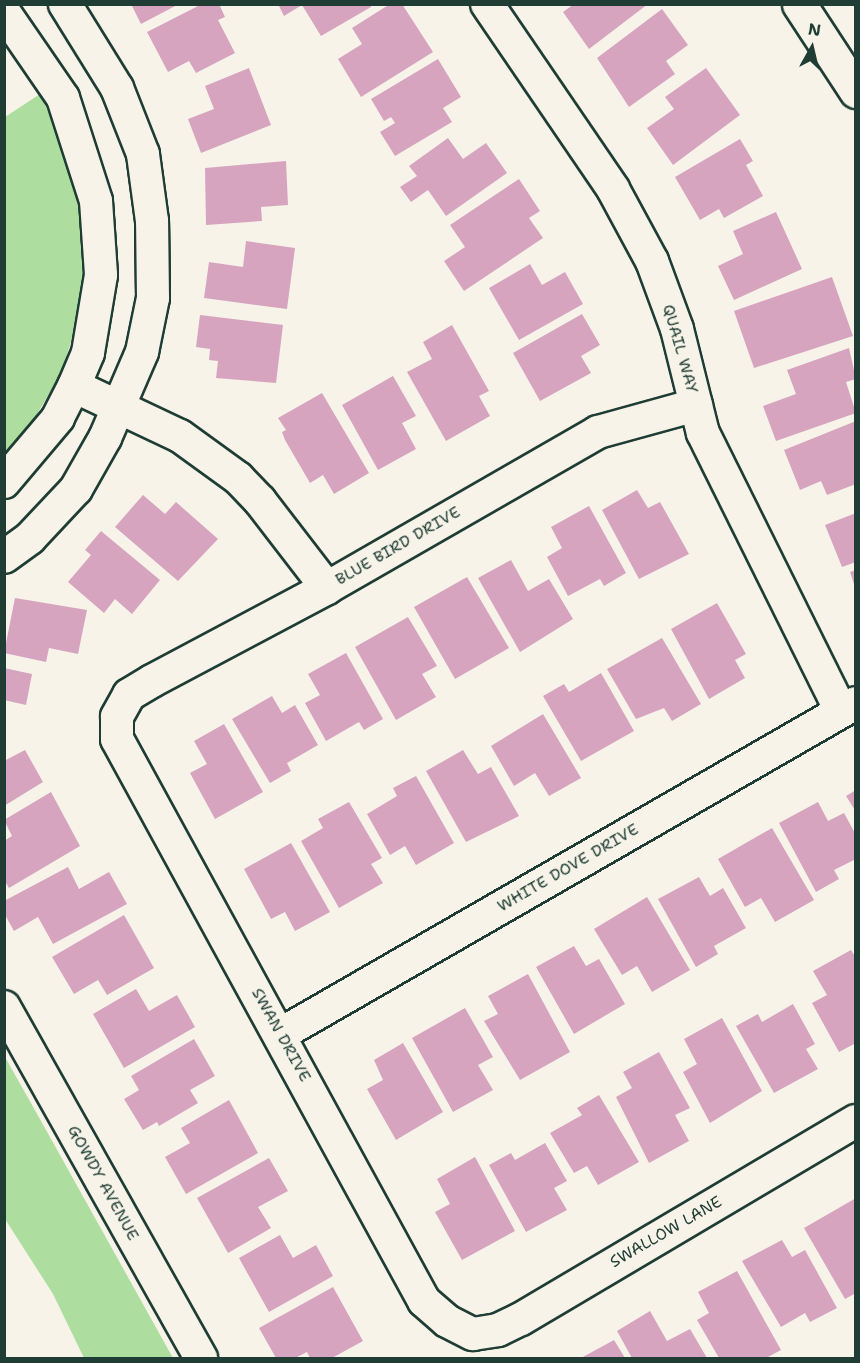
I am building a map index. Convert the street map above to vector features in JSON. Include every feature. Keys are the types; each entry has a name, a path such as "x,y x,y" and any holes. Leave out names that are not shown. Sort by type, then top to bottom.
{"main road":[{"path":"799,4 855,91"}],"street":[{"path":"4,557 30,538 76,489 118,406 142,351 153,298 152,220 143,154 117,88 65,4"},
{"name":"QUAIL WAY","path":"487,4 613,189 652,261 677,329 696,405 717,466 848,707"},
{"path":"4,12 63,98 96,201 101,275 88,353 74,386 58,418 4,482"},
{"path":"74,386 180,436 238,478 260,501 327,588"},
{"name":"BLUE BIRD DRIVE","path":"117,717 129,695 327,588 598,432 696,405"},
{"name":"WHITE DOVE DRIVE","path":"281,1034 848,707"},
{"name":"SWAN DRIVE","path":"117,717 117,739 128,761 281,1034 424,1301 447,1321 473,1334"},
{"name":"GOWDY AVENUE","path":"4,1007 201,1359"},
{"name":"SWALLOW LANE","path":"473,1334 498,1330 521,1319 855,1121"}],"green space":[{"path":"40,94 62,143 83,222 82,303 62,372 24,436 5,457 5,117"},
{"path":"5,1057 173,1358 84,1358 53,1294 5,1219"}],"building":[{"path":"131,4 179,4 141,24"},
{"path":"202,4 219,4 225,17 218,20 235,53 196,73 189,61 168,72 147,32"},
{"path":"278,4 370,4 371,7 321,36 302,5 284,16"},
{"path":"390,4 402,4 433,52 361,97 338,59 362,44 352,28"},
{"path":"574,4 648,4 589,49 563,12"},
{"path":"662,9 688,45 666,61 675,74 629,107 597,58"},
{"path":"438,59 461,97 443,108 452,122 395,156 380,132 395,123 391,117 384,121 371,99"},
{"path":"249,68 271,125 201,153 188,119 214,109 205,86"},
{"path":"706,68 740,115 673,165 647,128 674,109 665,97"},
{"path":"448,138 463,159 486,143 507,173 446,216 428,190 411,202 400,187 417,176 409,166"},
{"path":"740,139 753,161 746,165 763,196 724,218 719,209 700,220 675,177"},
{"path":"286,161 288,205 261,207 262,221 206,225 205,168"},
{"path":"519,179 540,211 529,218 543,238 464,291 444,261 465,247 450,225"},
{"path":"776,212 802,269 734,300 718,266 743,254 733,231"},
{"path":"246,241 295,248 287,309 204,298 209,262 243,267"},
{"path":"530,264 542,285 565,272 583,304 519,340 489,288"},
{"path":"832,277 853,336 754,368 734,311"},
{"path":"582,314 600,345 581,356 591,373 540,401 513,353"},
{"path":"200,315 283,325 276,383 216,378 218,361 209,360 210,349 196,347"},
{"path":"452,325 489,391 479,396 490,416 446,441 407,372 432,359 423,342"},
{"path":"849,348 856,379 846,382 856,413 776,441 763,406 796,394 787,370"},
{"path":"393,376 416,416 402,423 416,449 378,470 342,405"},
{"path":"322,393 369,473 334,494 323,475 310,483 285,440 282,432 286,430 278,418"},
{"path":"856,421 856,484 827,495 821,481 800,490 784,450"},
{"path":"637,490 648,508 660,502 689,554 639,579 602,510"},
{"path":"143,495 165,514 176,502 218,539 178,581 115,527"},
{"path":"589,506 626,573 604,586 600,579 568,596 547,557 562,548 551,527"},
{"path":"856,513 856,562 842,567 825,525"},
{"path":"101,531 160,580 132,614 115,599 104,613 68,582 91,555 85,550"},
{"path":"511,560 528,591 549,579 573,619 520,652 478,578"},
{"path":"856,570 856,587 855,587 850,572"},
{"path":"467,577 509,648 455,679 414,607"},
{"path":"15,598 87,610 78,654 49,648 46,662 4,653"},
{"path":"717,603 746,654 735,660 745,678 709,699 671,629"},
{"path":"408,617 437,666 422,674 436,697 396,720 355,647"},
{"path":"662,638 701,704 672,721 664,708 636,719 607,669"},
{"path":"346,653 383,719 364,730 359,722 326,741 305,703 320,695 308,674"},
{"path":"4,668 32,674 26,705 4,700"},
{"path":"601,673 634,731 581,761 543,696 564,684 569,692"},
{"path":"272,696 282,713 295,705 318,745 287,763 291,771 270,783 232,719"},
{"path":"543,714 581,778 549,796 535,773 514,786 491,746"},
{"path":"224,724 263,792 215,819 190,773 207,764 194,741"},
{"path":"25,750 43,782 4,806 4,761"},
{"path":"463,750 478,774 491,767 519,816 466,842 426,771"},
{"path":"416,776 454,843 416,865 405,846 390,855 367,814 397,796 393,788"},
{"path":"856,790 856,812 846,796"},
{"path":"51,792 80,846 9,888 4,880 4,841 12,836 4,820"},
{"path":"349,802 382,858 371,864 383,883 339,908 301,841 323,828 318,819"},
{"path":"818,802 828,821 844,813 856,835 856,859 834,870 839,879 816,892 779,823"},
{"path":"772,828 814,900 775,922 761,898 745,907 718,859"},
{"path":"291,843 330,912 295,931 285,912 271,919 244,869"},
{"path":"68,867 79,889 109,872 127,904 53,944 38,917 14,931 4,913 4,901"},
{"path":"699,877 710,896 723,888 746,928 714,946 718,954 696,967 658,899"},
{"path":"647,897 690,970 652,992 637,966 622,975 594,929"},
{"path":"124,915 154,968 107,995 98,980 74,994 52,957"},
{"path":"574,946 586,966 599,959 625,1004 574,1034 536,967"},
{"path":"851,950 856,958 856,1043 839,1052 812,1003 827,995 813,971"},
{"path":"528,974 570,1052 520,1080 484,1021 498,1014 488,996"},
{"path":"136,989 149,1011 177,995 195,1027 124,1068 93,1014"},
{"path":"793,1004 815,1044 806,1049 818,1069 774,1093 736,1026 758,1014 762,1022"},
{"path":"465,1008 493,1057 478,1065 493,1090 453,1112 412,1038"},
{"path":"722,1018 762,1091 710,1123 683,1072 697,1064 684,1039"},
{"path":"194,1039 215,1076 190,1090 198,1103 159,1126 157,1122 143,1130 124,1099 139,1090 131,1076"},
{"path":"403,1043 443,1112 396,1140 367,1089 383,1080 374,1060"},
{"path":"659,1052 690,1108 675,1115 689,1141 649,1163 616,1097 632,1088 623,1072"},
{"path":"599,1095 639,1162 598,1185 587,1166 574,1173 550,1133 582,1115 577,1108"},
{"path":"229,1100 258,1153 186,1194 165,1157 190,1143 181,1128"},
{"path":"545,1143 567,1181 554,1188 567,1210 526,1232 489,1165 511,1153 515,1160"},
{"path":"475,1157 515,1231 462,1260 435,1212 450,1204 437,1179"},
{"path":"269,1158 288,1191 258,1207 271,1228 228,1253 197,1198"},
{"path":"856,1198 856,1293 845,1299 804,1228"},
{"path":"280,1235 293,1258 316,1245 333,1276 269,1312 239,1258"},
{"path":"782,1240 792,1257 805,1250 837,1308 810,1322 805,1313 781,1327 742,1261"},
{"path":"737,1271 781,1350 766,1358 719,1358 697,1320 709,1313 698,1292"},
{"path":"333,1287 363,1341 332,1358 310,1358 307,1352 295,1358 276,1358 259,1328"},
{"path":"650,1311 667,1341 690,1329 707,1358 632,1358 617,1331"},
{"path":"614,1340 625,1358 581,1358"}]}
